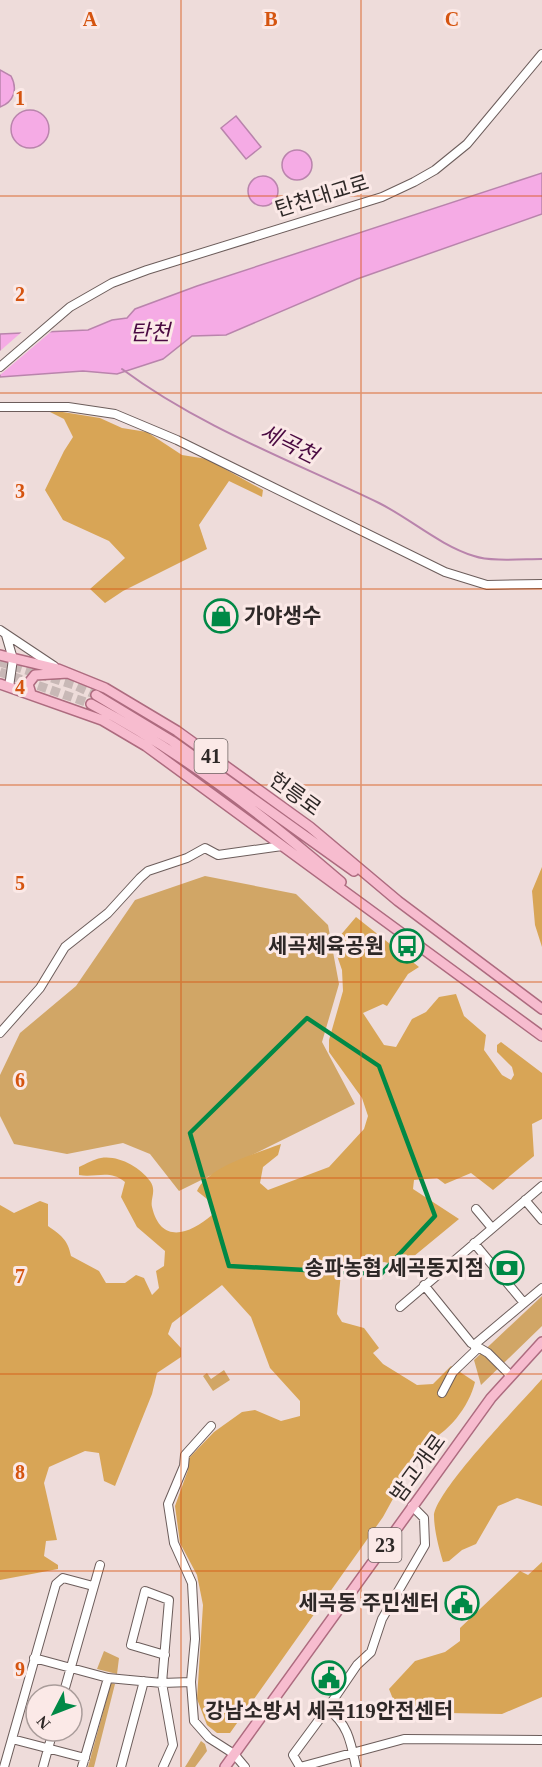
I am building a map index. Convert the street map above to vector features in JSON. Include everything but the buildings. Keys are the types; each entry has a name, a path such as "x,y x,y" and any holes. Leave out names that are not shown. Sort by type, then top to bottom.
{"main road":[{"name":"헌릉로","path":"0,655 58,669 105,688 177,731 310,827 398,901 542,1009"},
{"path":"31,694 28,684 35,675 68,673"},
{"name":"41","path":"5,686 102,720 146,746 542,1035"},
{"path":"390,924 271,824 168,748 94,700 172,741 398,901"},
{"name":"밤고개로","path":"225,1767 412,1506 510,1375 542,1342"}],"street":[{"name":"탄천대교로","path":"0,367 70,307 112,283 382,196 435,170 467,144 542,54"},
{"path":"0,406 68,407 116,414 187,445 445,572 487,585 542,584"},
{"path":"3,632 14,658 5,686"},
{"path":"3,632 58,669"},
{"path":"0,1033 40,988 65,947 108,913 148,871 187,858 205,848 210,853 218,855 282,846"},
{"path":"400,1307 542,1186"},
{"path":"525,1200 542,1220"},
{"path":"476,1209 492,1228"},
{"path":"474,1243 524,1303"},
{"path":"424,1285 474,1345 488,1353 510,1375"},
{"path":"474,1345 542,1288"},
{"path":"442,1393 453,1372 476,1350 474,1345"},
{"path":"211,1426 185,1455 184,1466 168,1504 174,1544 192,1583 195,1639 191,1682 194,1720 209,1738 234,1754 245,1767"},
{"path":"412,1506 424,1518 425,1545 382,1619 371,1652 357,1665 293,1755 300,1767 404,1739 542,1740"},
{"path":"66,1683 100,1565"},
{"path":"4,1767 56,1584 63,1578 93,1586"},
{"path":"163,1767 173,1745 162,1683 165,1655 169,1600 145,1592 131,1645 165,1655"},
{"path":"34,1658 108,1678 162,1683 191,1682"},
{"path":"12,1739 48,1748 83,1763 108,1678"},
{"path":"121,1767 144,1681"},
{"path":"327,1709 342,1719 356,1767"},
{"path":"43,1767 49,1743"}],"highlighted area":[{"path":"307,1018 379,1066 435,1216 381,1274 229,1266 190,1133"}],"shaded area":[{"path":"44,409 100,418 122,428 147,432 182,455 207,459 263,490 262,497 229,481 199,525 207,549 123,591 105,603 90,589 125,558 109,541 63,520 45,490 73,437 64,419"},
{"path":"542,867 542,947 535,925 532,891"},
{"path":"205,876 296,894 328,925 339,984 322,1042 355,1104 179,1191 150,1154 123,1143 67,1154 14,1144 0,1116 0,1075 20,1033 76,986 135,900"},
{"path":"356,917 419,967 408,974 387,1006 383,1004 363,1013 384,1045 396,1047 412,1019 426,1012 439,997 456,994 464,1016 486,1035 484,1050 502,1075 511,1080 514,1075 512,1067 497,1052 497,1045 501,1042 542,1073 542,1119 532,1124 534,1156 493,1190 471,1173 445,1184 437,1178 414,1180 413,1189 459,1219 402,1266 384,1262 352,1268 341,1273 337,1314 342,1322 364,1328 379,1348 373,1353 383,1364 417,1385 433,1384 451,1366 475,1382 468,1401 456,1419 441,1434 423,1444 383,1517 230,1733 217,1733 207,1725 197,1699 203,1605 197,1575 180,1543 175,1506 188,1470 189,1458 214,1432 242,1412 255,1410 281,1421 300,1416 300,1401 270,1368 251,1317 222,1285 172,1323 168,1334 181,1348 181,1357 157,1373 152,1394 115,1486 104,1481 99,1453 85,1451 49,1467 44,1483 57,1540 46,1541 44,1556 58,1565 58,1569 0,1580 0,1205 14,1213 40,1201 48,1204 48,1226 63,1238 71,1256 99,1271 106,1283 125,1283 136,1275 144,1278 152,1295 159,1288 156,1271 164,1266 165,1251 137,1227 121,1197 125,1182 108,1175 79,1175 79,1167 96,1159 114,1158 135,1167 146,1176 152,1185 152,1207 156,1219 162,1227 177,1232 195,1227 212,1215 212,1203 197,1191 202,1182 222,1168 247,1156 281,1144 278,1155 263,1167 260,1183 268,1190 329,1167 364,1129 368,1116 362,1098 329,1052 329,1040 343,991 342,970 333,944"},
{"path":"542,1296 542,1326 481,1385 474,1360"},
{"path":"224,1370 230,1380 213,1391 203,1376 207,1373 211,1379"},
{"path":"542,1379 542,1506 517,1498 498,1506 476,1544 462,1550 449,1561 443,1562 434,1521 438,1504 463,1468"},
{"path":"542,1562 542,1697 502,1714 417,1710 393,1699 389,1689 415,1661 445,1652 460,1641 460,1628 520,1571 528,1575"},
{"path":"104,1651 119,1658 117,1674 97,1669"},
{"path":"111,1683 115,1684 94,1767 88,1767"},
{"path":"201,1741 205,1744 207,1751 195,1767 185,1767"}],"water":[{"path":"0,70 11,76 14,90 9,102 0,107"},
{"path":"30,110 37,111 43,116 48,122 48,136 43,142 37,147 30,148 23,147 17,142 12,136 11,129 12,122 17,116 23,111"},
{"path":"236,116 261,147 246,159 221,128"},
{"path":"297,150 308,154 312,165 308,176 297,180 286,176 282,165 286,154"},
{"name":"탄천","path":"542,173 542,214 357,279 226,335 192,336 163,359 117,374 83,371 0,377 0,334 88,330 112,320 127,318 135,309 197,286"},
{"path":"263,176 269,177 277,185 277,197 269,205 263,206 257,205 249,197 248,191 249,185 257,177"}],"pier":[{"path":"24,330 53,330 0,375 0,351"}],"waterway":[{"name":"세곡천","path":"122,369 152,390 215,426 379,503 461,551 489,559 542,559"}],"tunnel":[{"path":"0,662 74,685 96,695"},
{"path":"0,672 91,704"}],"place":[{"name":"가야생수","path":"221,616"},
{"name":"세곡체육공원","path":"407,946"},
{"name":"송파농협 세곡동지점","path":"507,1268"},
{"name":"세곡동 주민센터","path":"462,1603"},
{"name":"강남소방서 세곡119안전센터","path":"329,1678"}]}
